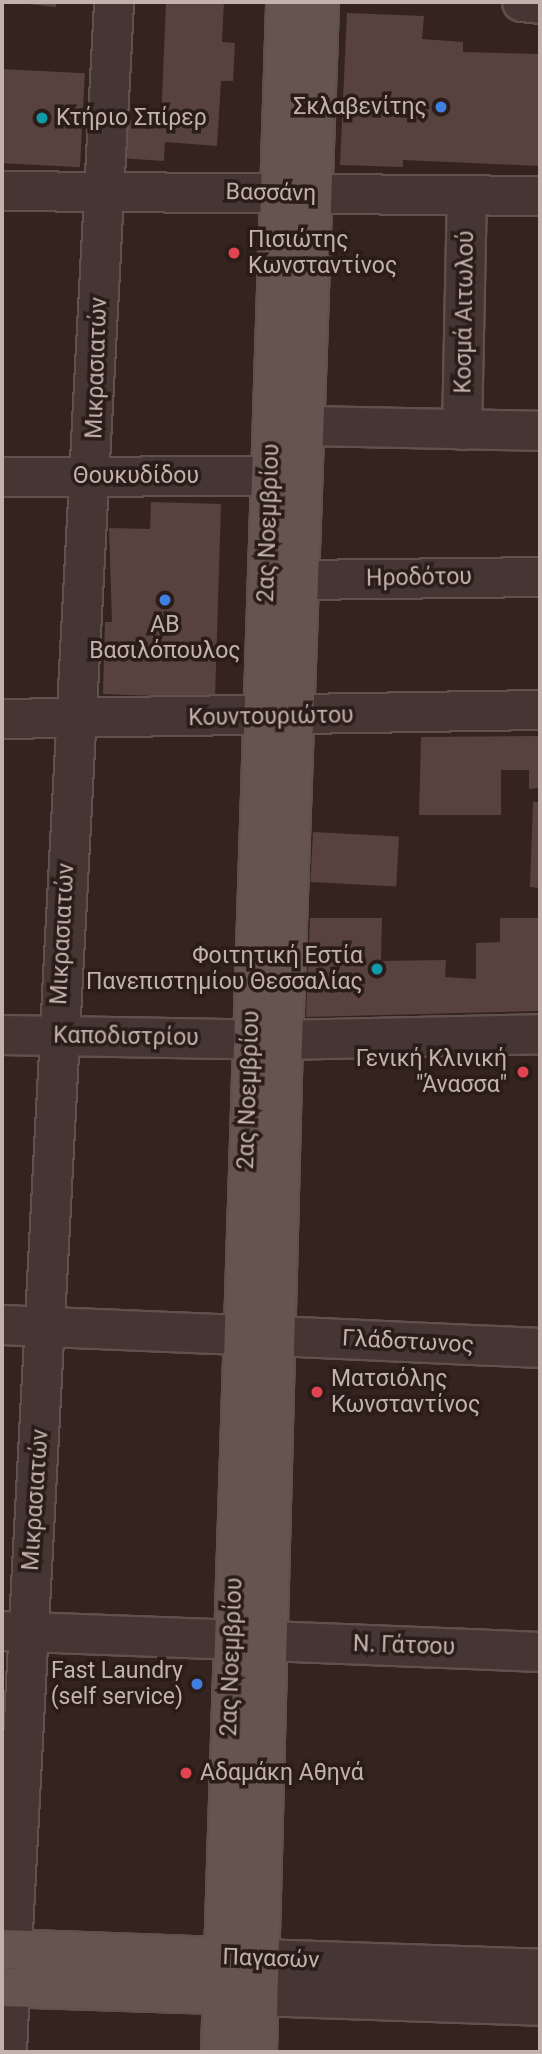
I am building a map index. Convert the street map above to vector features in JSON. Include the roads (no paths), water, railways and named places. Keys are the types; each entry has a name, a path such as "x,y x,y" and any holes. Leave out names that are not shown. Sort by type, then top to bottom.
{"main road":[{"name":"2ας Νοεμβρίου","path":"277,718 299,580 305,426 297,193 286,2"},
{"name":"2ας Νοεμβρίου","path":"257,2052 241,1995 277,718 271,476 297,193 319,2"},
{"name":"Παγασών","path":"7,1949 242,1958"},
{"name":"Παγασών","path":"6,1987 241,1995"},
{"name":"2ας Νοεμβρίου","path":"221,2052 241,1995"}],"street":[{"name":"Μικρασιατών","path":"7,1949 14,1632 47,1327 57,1036 75,719 93,476 114,2"},
{"path":"522,2 540,4"},
{"name":"Βασσάνη","path":"2,191 540,195"},
{"name":"Κοσμά Αιτωλού","path":"462,430 467,195"},
{"path":"305,426 540,431"},
{"name":"Θουκυδίδου","path":"2,477 271,476"},
{"name":"Ηροδότου","path":"299,580 540,577"},
{"name":"Κουντουριώτου","path":"2,719 277,718 540,710"},
{"name":"Καποδιστρίου","path":"2,1035 267,1040 540,1034"},
{"name":"Γλάδστωνος","path":"2,1325 540,1348"},
{"name":"Ν. Γάτσου","path":"14,1632 540,1652"},
{"name":"Παγασών","path":"242,1958 540,1969"},
{"path":"6,1987 7,2052"},
{"name":"Παγασών","path":"241,1995 540,2006"}],"place":[{"name":"Σκλαβενίτης","path":"441,107"},
{"name":"Κτήριο Σπίρερ","path":"42,118"},
{"name":"Πισιώτης Κωνσταντίνος","path":"234,253"},
{"name":"ΑΒ Βασιλόπουλος","path":"165,600"},
{"name":"Φοιτητική Εστία Πανεπιστημίου Θεσσαλίας","path":"377,969"},
{"name":"Γενική Κλινική \"Άνασσα\"","path":"523,1072"},
{"name":"Ματσιόλης Κωνσταντίνος","path":"317,1392"},
{"name":"Fast Laundry (self service)","path":"197,1684"},
{"name":"Αδαμάκη Αθηνά","path":"186,1773"}]}
